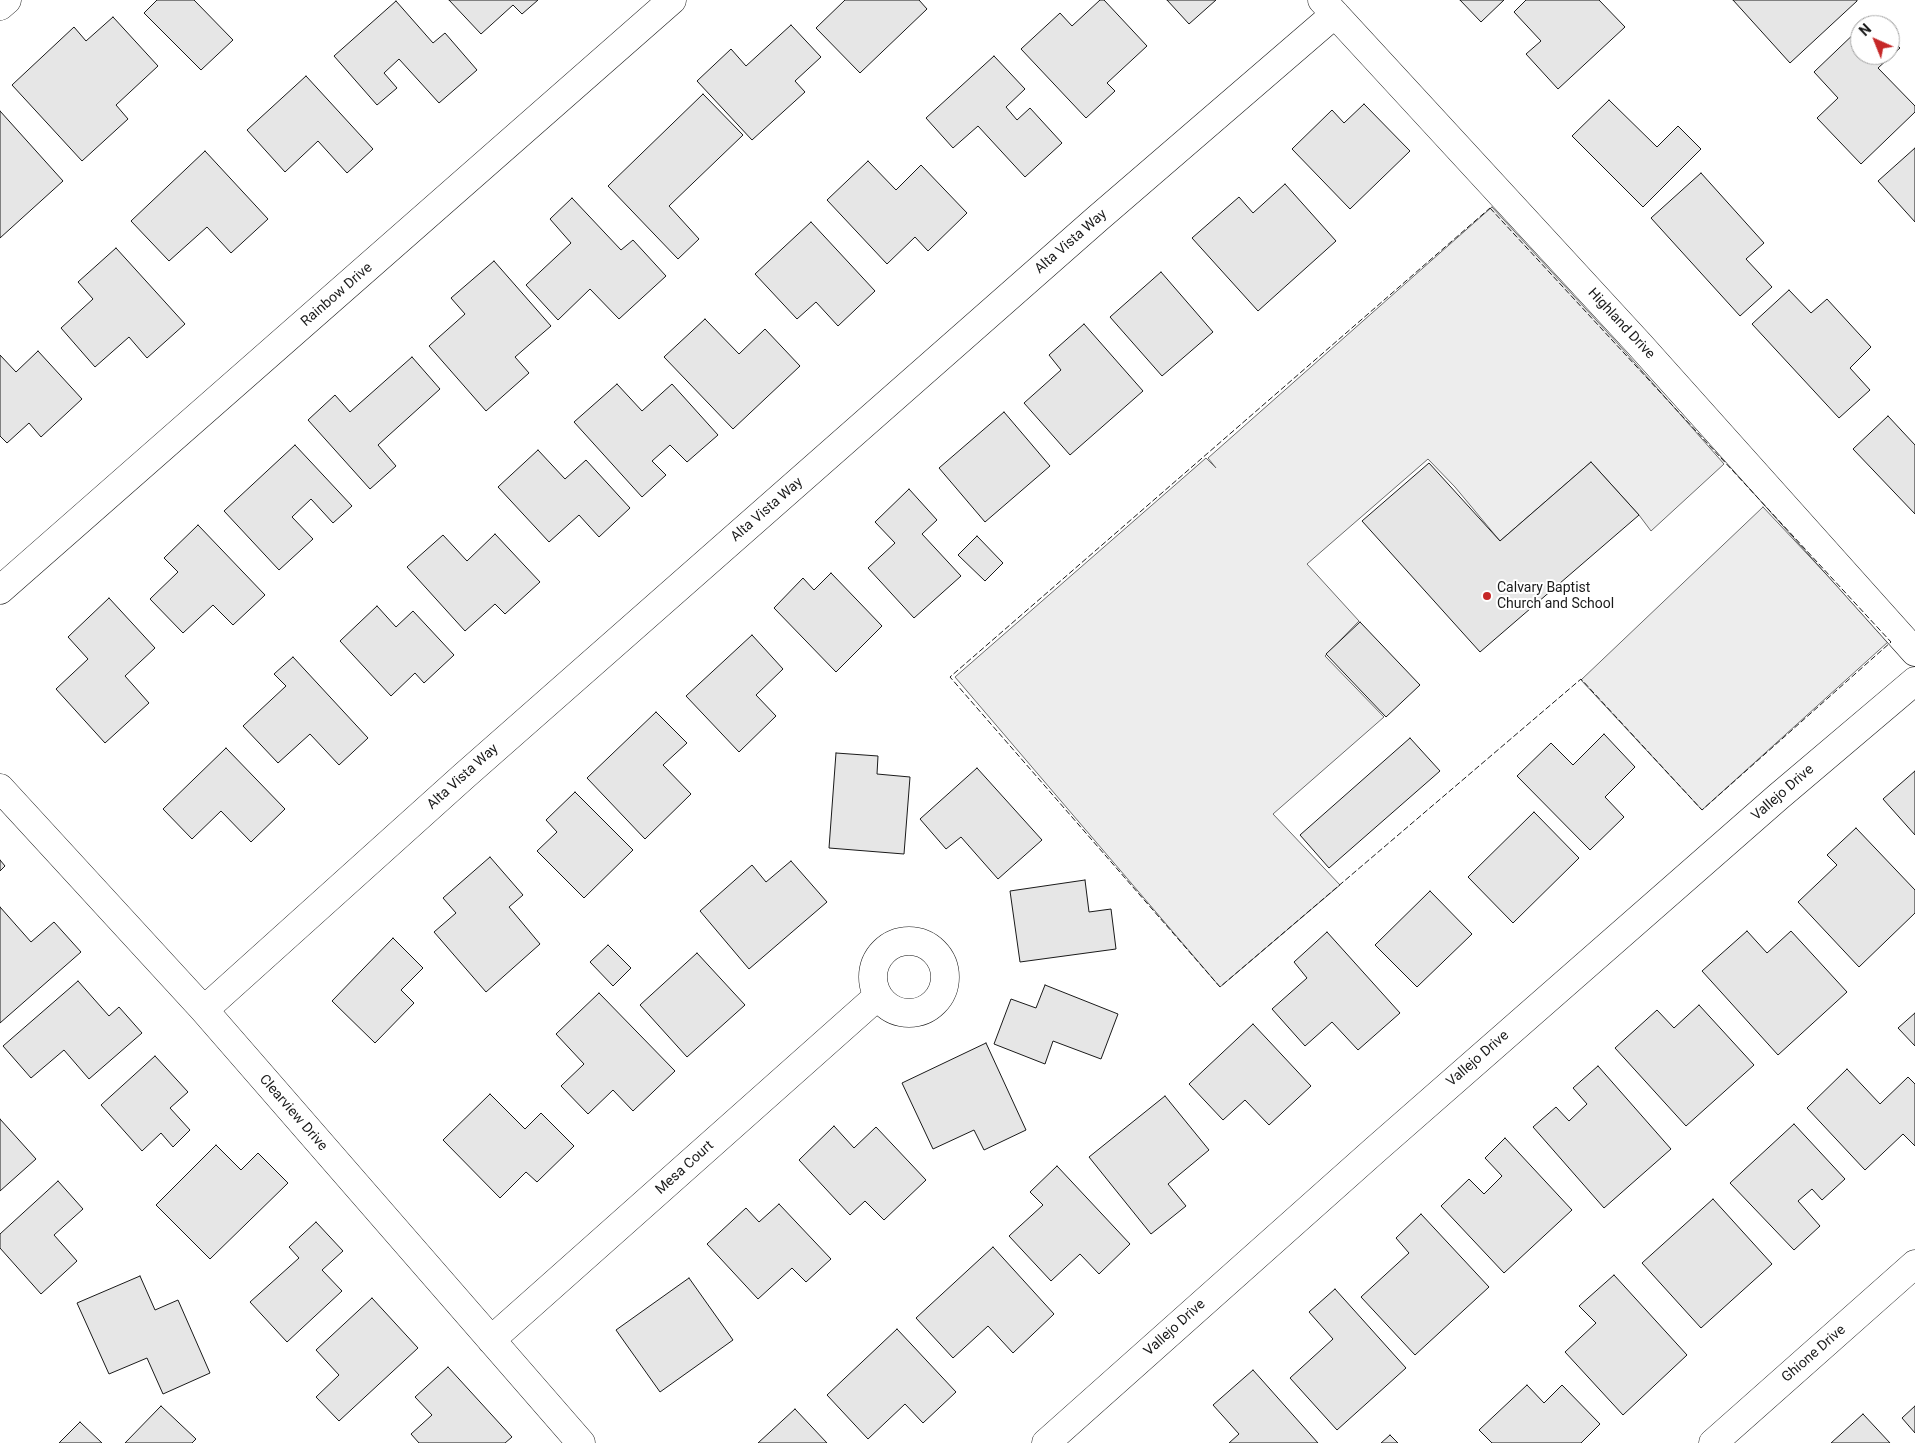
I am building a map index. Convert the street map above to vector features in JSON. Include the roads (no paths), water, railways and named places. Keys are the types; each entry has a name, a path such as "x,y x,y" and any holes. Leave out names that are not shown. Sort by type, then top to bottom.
{"street":[{"path":"0,6 7,0"},
{"name":"Rainbow Drive","path":"0,590 672,0"},
{"name":"Highland Drive","path":"1329,7 1647,352 1915,652"},
{"name":"Alta Vista Way","path":"204,1010 464,776 1090,226 1329,7"},
{"name":"Vallejo Drive","path":"1046,1443 1390,1137 1778,797 1915,681"},
{"name":"Clearview Drive","path":"0,788 204,1010 580,1443"},
{"name":"Mesa Court","path":"492,1340 878,996"},
{"name":"Ghione Drive","path":"1713,1443 1915,1264"}],"place":[{"name":"Calvary Baptist Church and School","path":"1487,596"}]}
